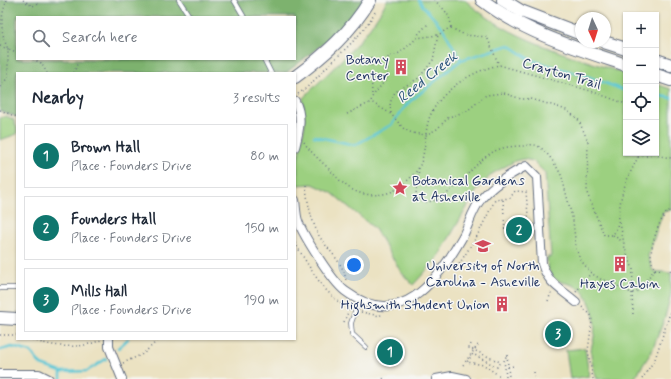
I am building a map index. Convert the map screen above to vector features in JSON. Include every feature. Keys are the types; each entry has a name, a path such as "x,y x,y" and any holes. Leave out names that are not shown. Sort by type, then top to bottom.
{"main road":[{"path":"296,76 336,44 357,20 370,0"},
{"path":"482,0 516,23 535,32 623,64"},
{"path":"504,0 521,12 575,32"},
{"path":"611,44 623,48"},
{"path":"659,61 671,64"},
{"path":"659,76 671,80"},
{"path":"0,310 16,311"},
{"path":"0,318 16,319"}],"street":[{"path":"296,103 299,110 300,124 296,143"},
{"path":"296,207 298,221 324,265 338,285 357,300 381,307 397,306 406,302 440,272 463,236 481,199 506,176 526,166 537,177 542,264 546,275 554,285 574,300"},
{"path":"109,343 116,366 122,379"},
{"path":"0,374 39,374 49,379"},
{"path":"436,379 452,376 466,379"}],"lane":[{"path":"179,0 189,16"},
{"path":"234,0 243,16"},
{"path":"264,60 270,72"},
{"path":"0,288 16,288"},
{"path":"357,300 351,323 352,334 366,347"}],"path":[{"path":"0,88 8,77 8,49 3,38 1,26 2,12 7,0"},
{"path":"23,0 32,6 39,4"},
{"path":"434,0 446,12 451,20 451,28"},
{"path":"296,95 308,88 330,64 350,47 373,16"},
{"path":"372,97 387,78 388,57 400,53 417,38 422,29 428,24"},
{"path":"417,38 438,35 451,28"},
{"path":"451,28 465,34 486,37 499,65 467,78 441,98 435,106 429,120 419,168 416,194 420,201 426,203 446,196 480,161 493,151 511,147 535,145 544,151 557,167 562,177 573,220 576,248 580,259 591,273 602,280 612,282 632,293 638,291 655,270"},
{"path":"391,114 390,103 395,92 419,78 433,60 438,35"},
{"path":"0,46 16,52"},
{"path":"371,56 371,102"},
{"path":"35,60 41,63 46,72"},
{"path":"74,72 77,64"},
{"name":"Crayton Trail","path":"499,65 591,91 623,103"},
{"path":"371,102 378,108 391,114 400,126 412,133 426,135 437,129 449,117 467,111 486,95 504,93 521,99 531,99 566,110 578,120 588,141 586,186 597,222 604,235 613,235 624,243"},
{"path":"348,114 371,102"},
{"path":"0,110 16,117"},
{"path":"298,134 310,152 337,179 352,189 362,193 391,193 401,188 419,168"},
{"path":"633,315 633,269 624,243 618,214 621,198 638,157 654,155 671,158"},
{"path":"306,185 307,199 318,234 345,271 347,284"},
{"path":"448,271 456,269 477,236 495,200 510,198 515,191 526,192 529,226 536,230"},
{"path":"503,200 505,230"},
{"path":"655,270 651,262 653,244 664,213 671,210"},
{"path":"613,235 620,221"},
{"path":"655,270 662,270"},
{"path":"591,273 574,300 591,315 588,351 593,379"},
{"path":"548,301 552,292 549,288"},
{"path":"344,322 349,309 357,300"},
{"path":"642,379 655,359 671,310"},
{"path":"0,335 16,335"},
{"path":"32,340 49,345 77,347 99,340"},
{"path":"116,366 143,354 158,340"},
{"path":"471,344 470,348 500,362 497,367 473,354 467,362 484,365 501,377"},
{"path":"463,365 478,345"},
{"path":"506,377 504,360 507,356 509,377"},
{"path":"508,367 514,366"},
{"path":"534,372 535,379"}],"green space":[{"path":"0,0 364,0 348,24 287,72 16,72 16,117 0,111"},
{"name":"Botanical Gardens at Asheville","path":"387,0 465,0 482,14 521,36 562,53 623,73 623,156 659,156 659,85 671,89 671,210 663,212 648,256 653,271 671,273 671,294 665,317 652,351 634,379 597,379 591,355 595,326 591,306 586,296 580,289 556,279 551,275 548,268 547,257 551,257 545,173 533,161 523,159 515,161 492,174 477,190 437,259 413,285 401,272 375,229 332,193 313,184 297,185 297,163 305,124 303,98 360,40 379,14"},
{"path":"6,116 13,119 16,126 16,134 0,140 0,118"},
{"path":"585,348 589,376 570,379 566,350"}],"waterway":[{"path":"419,0 442,27 461,60"},
{"name":"Reed Creek","path":"314,136 355,145 391,125 408,103 461,60 509,45 531,60 589,77 623,90"},
{"name":"Reed Creek","path":"659,96 671,98"},
{"name":"Reed Creek","path":"118,348 127,340"},
{"name":"Reed Creek","path":"0,350 12,347 31,352 41,365 61,372 87,371 106,359"},
{"name":"Reed Creek","path":"61,372 61,379"}],"place":[{"name":"Botany Center","path":"401,67"},
{"name":"Botanical Gardens at Asheville","path":"400,188"},
{"name":"Founders Hall","path":"519,230"},
{"name":"University of North Carolina - Asheville","path":"483,246"},
{"name":"Hayes Cabin","path":"620,264"},
{"name":"Highsmith Student Union","path":"502,304"},
{"name":"Mills Hall","path":"558,334"},
{"name":"Brown Hall","path":"390,352"}]}
